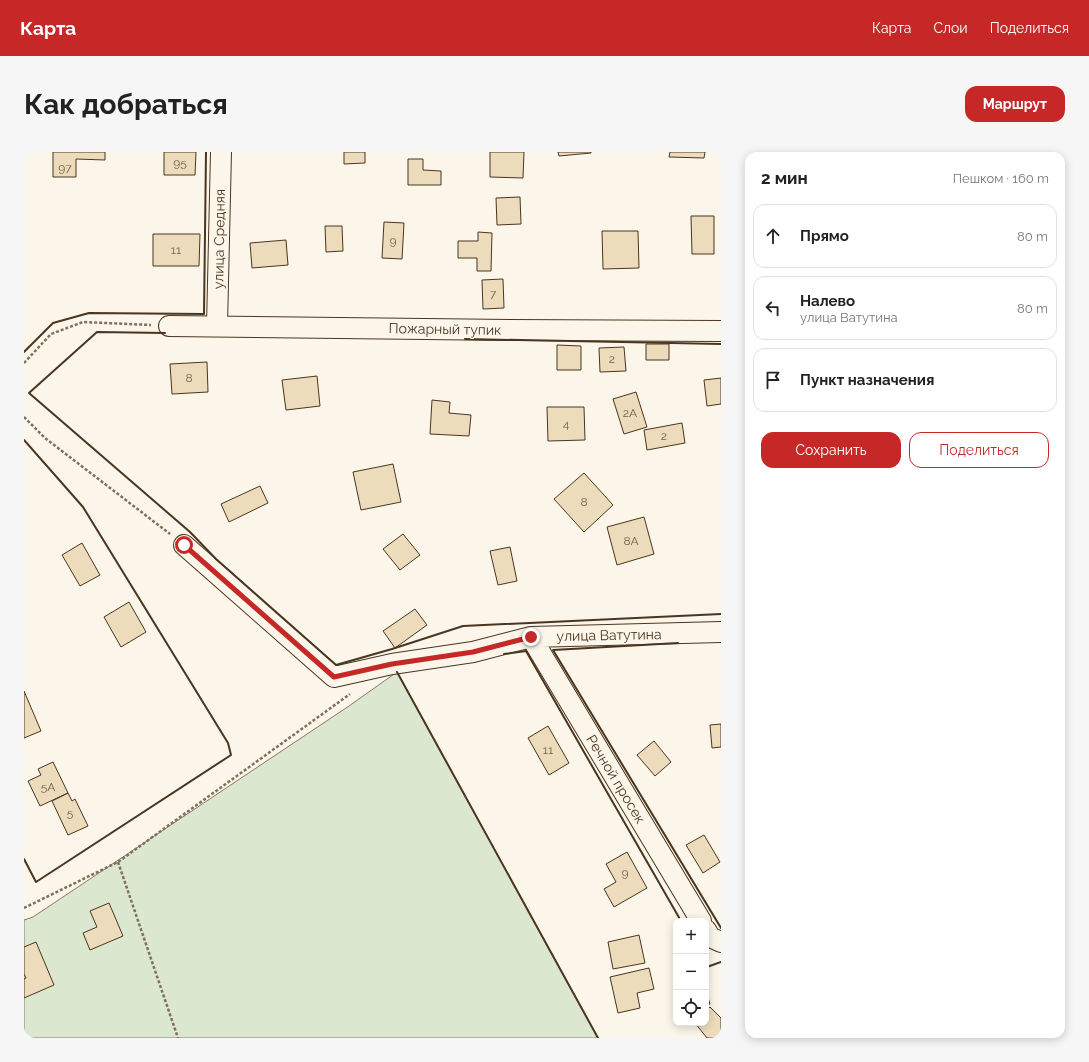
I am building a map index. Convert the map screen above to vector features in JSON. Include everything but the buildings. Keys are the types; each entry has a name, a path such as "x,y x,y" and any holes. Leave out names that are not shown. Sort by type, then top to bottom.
{"street":[{"name":"улица Средняя","path":"218,326 221,152"},
{"name":"Пожарный тупик","path":"169,326 721,331"},
{"name":"улица Ватутина","path":"184,545 334,677 392,664 473,652 531,637 721,632"},
{"name":"Речной просек","path":"531,637 699,918"},
{"path":"709,935 721,942"}],"path":[{"path":"24,363 51,334 84,322 169,326"},
{"path":"24,417 45,438 184,545"},
{"path":"24,908 118,862 354,691"},
{"path":"118,862 178,1038"}],"green space":[{"path":"397,672 598,1038 24,1038 24,920 33,917 349,706"}],"wall":[{"path":"24,352 53,323 89,313 204,314 206,152"},
{"path":"165,333 97,332 29,393 190,532 216,559 336,665 463,626 721,614"},
{"path":"465,339 721,344"},
{"path":"24,440 83,507 228,743 231,755 36,882 24,859"},
{"path":"678,643 553,650 721,928"},
{"path":"504,654 526,651 679,918"},
{"path":"397,672 598,1038"},
{"path":"709,966 721,962"}],"route":[{"path":"184,545 334,677 392,664 473,652 531,637"}]}
